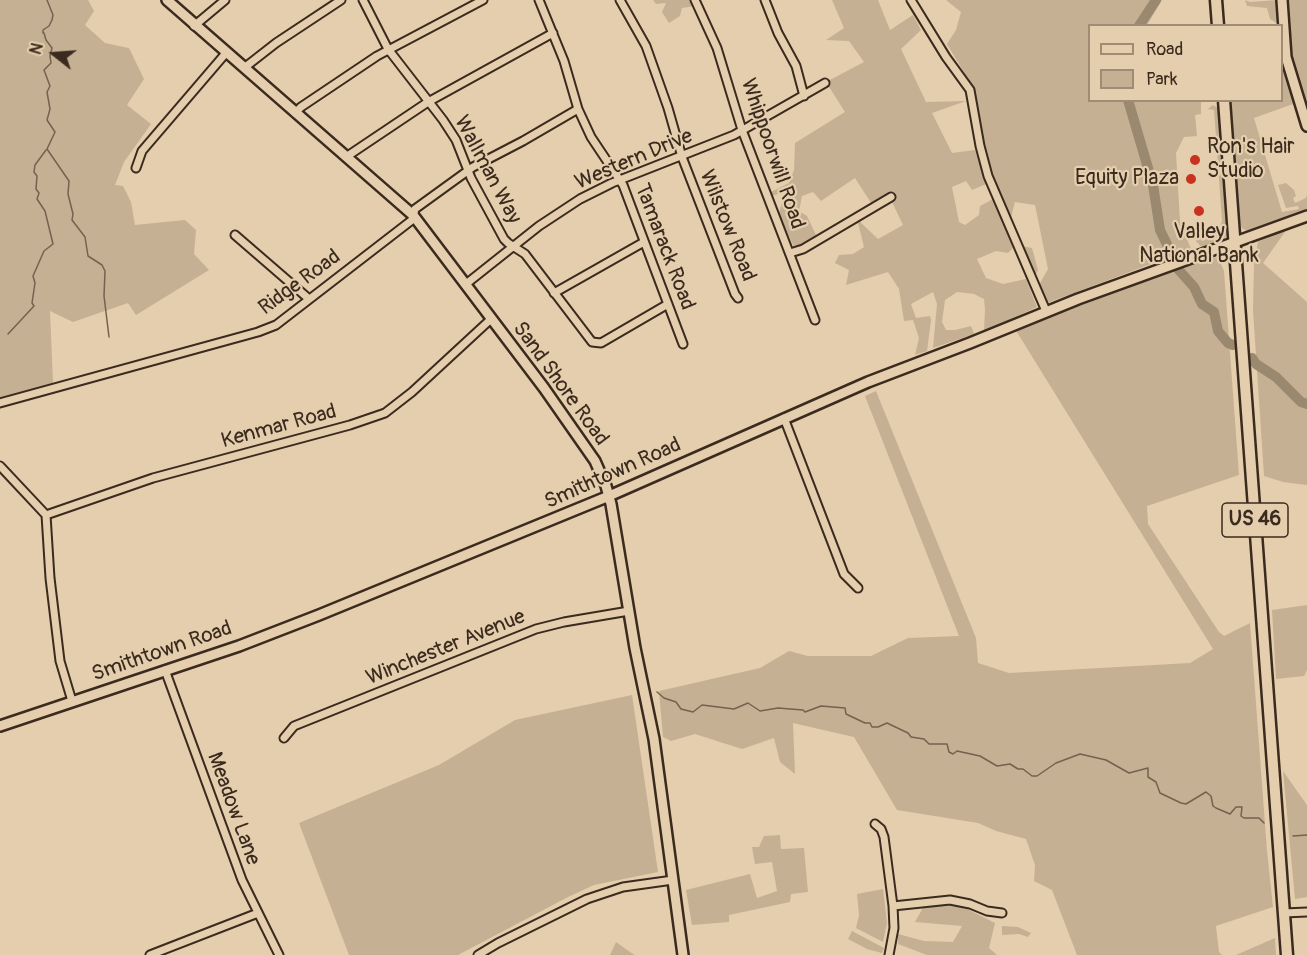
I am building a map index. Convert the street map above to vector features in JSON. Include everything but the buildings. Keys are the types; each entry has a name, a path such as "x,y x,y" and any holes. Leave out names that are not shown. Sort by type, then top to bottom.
{"main road":[{"path":"1216,0 1218,24"},
{"name":"US 46","path":"1224,102 1287,955"}],"street":[{"name":"Sand Shore Road","path":"167,0 194,26 413,215 583,443 600,471 609,496 654,739 683,955"},
{"path":"194,26 225,0"},
{"path":"244,68 276,43 341,0"},
{"name":"Wallman Way","path":"363,0 388,50 456,140 468,171 504,239 525,254 592,342 602,343 668,304"},
{"path":"295,113 388,50 483,0"},
{"name":"Tamarack Road","path":"539,0 564,61 578,109 591,137 620,180 683,344"},
{"name":"Wilstow Road","path":"620,0 646,46 669,108 682,157 730,283 738,298"},
{"name":"Whippoorwill Road","path":"695,0 723,64 742,130 815,320"},
{"path":"765,0 778,33 796,66 804,96"},
{"path":"911,0 946,57 970,90 988,176 1046,311"},
{"path":"1282,0 1286,57 1307,126"},
{"path":"346,157 428,102 552,33"},
{"path":"136,168 142,151 226,53"},
{"name":"Western Drive","path":"466,284 553,216 580,199 620,180 682,157 742,130 825,83"},
{"name":"Ridge Road","path":"0,403 276,326 412,220 415,208 468,171 578,109"},
{"path":"790,253 803,249 891,197"},
{"name":"Smithtown Road","path":"0,726 320,615 609,496 868,382 1046,311 1307,216"},
{"path":"235,235 309,299"},
{"path":"554,293 644,242"},
{"name":"Kenmar Road","path":"46,515 153,478 351,425 385,413 412,392 491,319"},
{"path":"784,418 844,574 858,588"},
{"path":"0,466 46,515 50,578 60,661 72,701"},
{"name":"Winchester Avenue","path":"284,738 294,726 536,629 629,611"},
{"name":"Meadow Lane","path":"165,670 237,867 279,955"},
{"path":"875,824 881,829 884,837 893,906 894,928 889,955"},
{"path":"478,955 586,899 623,887 673,880"},
{"path":"893,906 950,900 1002,913"},
{"path":"1284,913 1307,912"},
{"path":"150,955 258,913"}],"green space":[{"path":"0,0 88,0 94,11 85,25 105,43 129,48 144,79 127,105 151,124 124,162 115,185 123,186 131,202 135,225 185,220 196,230 194,254 209,270 136,315 128,303 73,322 50,311 53,384 0,398"},
{"path":"653,0 692,0 695,6 682,8 680,16 669,23 662,12 666,3 656,4"},
{"path":"832,0 878,0 890,30 913,15 921,30 901,49 926,102 966,101 932,113 952,153 975,150 986,184 972,190 966,181 952,187 959,222 965,225 979,215 980,206 993,199 1013,248 1008,253 996,251 977,259 986,278 1003,284 1026,279 1037,307 984,331 984,299 974,294 957,292 945,300 942,322 946,330 971,326 974,334 933,348 937,304 933,292 911,304 916,318 930,316 931,320 927,351 915,355 919,338 913,320 904,321 899,289 888,272 846,285 849,270 835,263 839,255 853,254 864,247 857,219 878,239 903,225 892,202 893,198 873,206 855,178 821,201 813,192 802,196 799,211 807,216 816,235 798,247 793,245 779,213 785,192 771,196 769,193 789,183 794,170 795,143 845,112 826,82 864,62 849,41 826,40 844,28"},
{"path":"946,0 1162,0 1148,24 1088,24 1088,102 1201,102 1201,114 1195,115 1197,136 1184,137 1176,153 1180,222 1191,249 1047,303 1039,285 1048,269 1035,205 1015,202 1010,221 988,173 974,89 947,44 956,30 961,12"},
{"path":"1245,0 1250,2 1278,0 1280,24 1270,19 1267,8 1247,6"},
{"path":"1289,0 1307,0 1307,108 1292,54"},
{"path":"1283,58 1296,103 1254,118 1282,212 1299,209 1298,206 1286,208 1278,185 1286,183 1294,190 1295,203 1306,198 1307,195 1307,210 1247,231 1239,222 1230,102 1283,102"},
{"path":"1213,105 1218,108 1227,234 1223,241 1202,248 1196,241 1197,236 1202,241 1214,236 1222,221 1214,110 1208,109"},
{"path":"1287,229 1263,263 1307,302 1307,485 1283,482 1264,476 1253,310 1254,264 1258,242"},
{"path":"1022,246 1032,248 1038,270 1035,276 1030,269"},
{"path":"1218,257 1224,271 1239,475 1147,506 1148,524 1219,632 1224,636 1250,623 1273,907 1216,926 1219,952 1222,955 1077,955 1052,890 1034,881 1035,865 1026,839 996,831 978,823 897,810 854,737 793,723 795,774 780,762 774,738 742,749 695,734 671,741 663,737 659,691 760,668 789,651 808,656 871,656 908,638 959,636 865,396 876,391 976,638 978,663 1009,673 1190,663 1213,649 1015,329 1201,261"},
{"path":"1307,605 1307,670 1304,676 1276,679 1272,610"},
{"path":"632,695 658,872 594,885 458,955 349,955 299,823 439,765 515,720"},
{"path":"1283,771 1307,805 1307,897 1295,899"},
{"path":"780,835 781,849 804,848 808,892 791,894 790,902 729,915 729,922 692,925 686,890 750,874 757,898 777,891 772,862 755,864 752,847 759,847 764,836"},
{"path":"883,889 887,923 883,942 856,928 859,915 857,894"},
{"path":"955,905 995,923 989,948 997,955 927,955 898,944 898,934 924,941 953,942 962,926 915,922 924,906"},
{"path":"1002,926 1018,927 1031,933 1028,937 1019,934 1002,935"},
{"path":"852,931 884,948 882,953 867,949 848,939"},
{"path":"1275,938 1276,955 1236,955"},
{"path":"616,942 630,952 635,955 610,955"}],"waterway":[{"path":"47,0 53,15 49,26 43,30 52,48 51,63 44,70 50,86 47,92 50,109 47,120 55,132 47,149 69,181 68,194 73,214 72,220 85,237 88,256 102,265 105,271 104,296 109,337"},
{"path":"1140,24 1156,0"},
{"path":"1129,102 1153,185 1160,230 1174,259"},
{"path":"8,334 34,306 32,303 35,283 33,276 44,251 53,244 45,211 37,199 39,193 36,189 37,176 34,172 35,165 46,150"},
{"path":"1177,268 1194,287 1202,304 1214,312 1218,331 1228,343 1233,345"},
{"path":"1252,358 1256,364 1276,377 1301,402 1307,404"},
{"path":"657,692 664,698 676,702 681,709 693,712 702,705 734,709 748,703 760,711 778,708 805,712 821,706 845,708 846,714 870,723 872,727 887,723 908,733 911,737 924,739 929,744 947,744 949,752 953,754 957,751 980,756 997,766 1010,764 1023,769 1032,776 1037,776 1056,763 1080,754 1106,760 1129,773 1148,768 1148,777 1156,782 1160,793 1181,803 1186,804 1206,792 1211,796 1213,806 1216,808 1230,814 1236,807 1242,807 1241,816 1259,818 1264,823"},
{"path":"1293,836 1307,835"}],"place":[{"name":"Ron's Hair Studio","path":"1195,160"},
{"name":"Equity Plaza","path":"1191,179"},
{"name":"Valley National Bank","path":"1199,211"}]}
